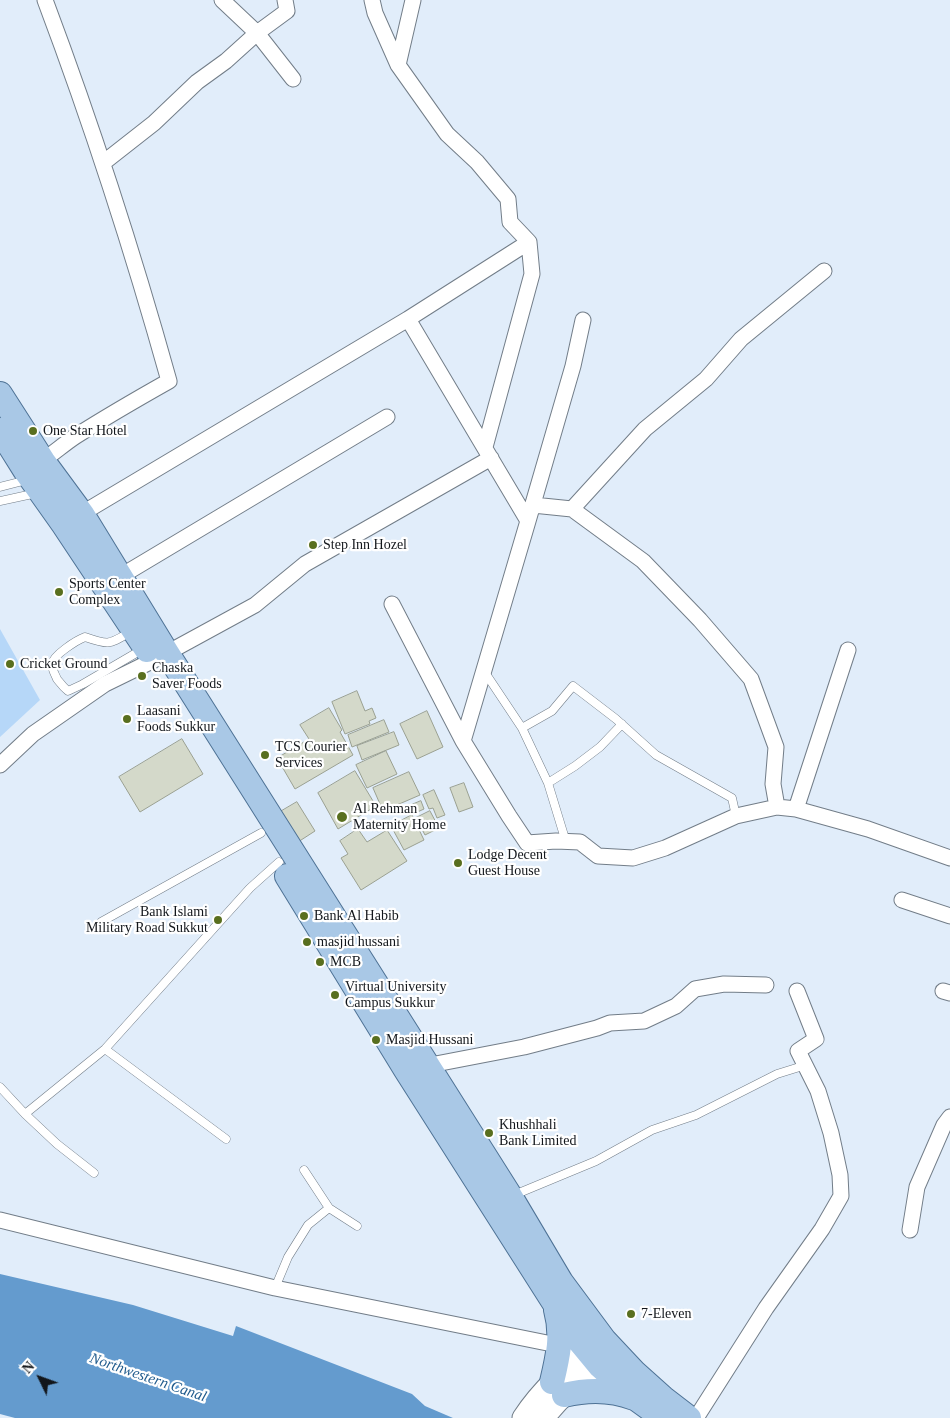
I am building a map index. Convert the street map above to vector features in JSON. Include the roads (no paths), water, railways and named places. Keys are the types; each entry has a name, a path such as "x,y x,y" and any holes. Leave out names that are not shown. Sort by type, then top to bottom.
{"main road":[{"path":"0,394 35,475 73,519 279,862 416,1068 510,1196 602,1353 638,1400"},
{"path":"0,430 35,475 121,576 150,648 416,1068 553,1302 576,1337 602,1353 689,1418"},
{"path":"553,1302 560,1333 558,1388"},
{"path":"536,1414 558,1388 581,1379 602,1353"},
{"path":"558,1388 580,1391 611,1391 627,1395 638,1400 663,1418"}],"street":[{"path":"35,475 74,438 169,381 144,292 103,163 45,0"},
{"path":"222,0 257,32 293,79"},
{"path":"103,163 154,124 197,82 226,61 257,32 287,11 285,0"},
{"path":"0,765 33,734 105,684 150,648 255,605 305,564 488,453 532,274 529,242 510,222 508,199 476,162 447,134 398,65 375,14 372,0"},
{"path":"398,65 414,0"},
{"path":"73,519 408,319 529,242"},
{"path":"572,509 646,429 706,379 748,334 824,271"},
{"path":"408,319 528,521"},
{"path":"463,741 573,366 583,320"},
{"path":"121,576 387,417"},
{"path":"533,505 572,509 643,561 700,620 750,679 776,747 773,784 777,807"},
{"path":"392,604 463,741 527,843 580,842 598,856 633,858 665,848 736,816 777,807 796,809 868,829 950,858"},
{"path":"796,809 848,650"},
{"path":"902,900 950,916"},
{"path":"416,1068 524,1047 610,1023 644,1021 676,1006 695,989 724,984 766,984"},
{"path":"696,1418 766,1308 822,1229 841,1196 840,1175 831,1133 818,1090 798,1051 816,1039 796,991"},
{"path":"910,1230 917,1186 944,1125 950,1117"},
{"path":"0,1220 275,1288 602,1353"}],"lane":[{"path":"0,487 35,475"},
{"path":"0,502 35,475"},
{"path":"85,637 102,643 150,648 68,691 62,687 53,672 52,664 54,658 85,637"},
{"path":"484,671 522,728 548,783 566,842"},
{"path":"522,728 552,711 573,686 622,724 656,755 732,798 736,816"},
{"path":"548,783 600,747 622,724"},
{"path":"102,922 261,833"},
{"path":"25,1114 105,1049 250,888 279,862"},
{"path":"105,1049 226,1139"},
{"path":"510,1196 596,1161 652,1130 696,1116 777,1074 806,1065"},
{"path":"0,1087 57,1144 94,1173"},
{"path":"304,1170 329,1208 357,1226"},
{"path":"275,1288 288,1257 308,1225 329,1208"}],"water":[{"name":"Northwestern Canal","path":"0,1274 133,1305 233,1336 236,1326 412,1394 425,1406 453,1418 15,1418 0,1414"}],"place":[{"name":"One Star Hotel","path":"33,431"},
{"name":"Step Inn Hozel","path":"313,545"},
{"name":"Sports Center Complex","path":"59,592"},
{"name":"Cricket Ground","path":"10,664"},
{"name":"Chaska Saver Foods","path":"142,676"},
{"name":"Laasani Foods Sukkur","path":"127,719"},
{"name":"TCS Courier Services","path":"265,755"},
{"name":"Al Rehman Maternity Home","path":"342,817"},
{"name":"Lodge Decent Guest House","path":"458,863"},
{"name":"Bank Al Habib","path":"304,916"},
{"name":"Bank Islami Military Road Sukkut","path":"218,920"},
{"name":"masjid hussani","path":"307,942"},
{"name":"MCB","path":"320,962"},
{"name":"Virtual University Campus Sukkur","path":"335,995"},
{"name":"Masjid Hussani","path":"376,1040"},
{"name":"Khushhali Bank Limited","path":"489,1133"},
{"name":"7-Eleven","path":"631,1314"}]}
